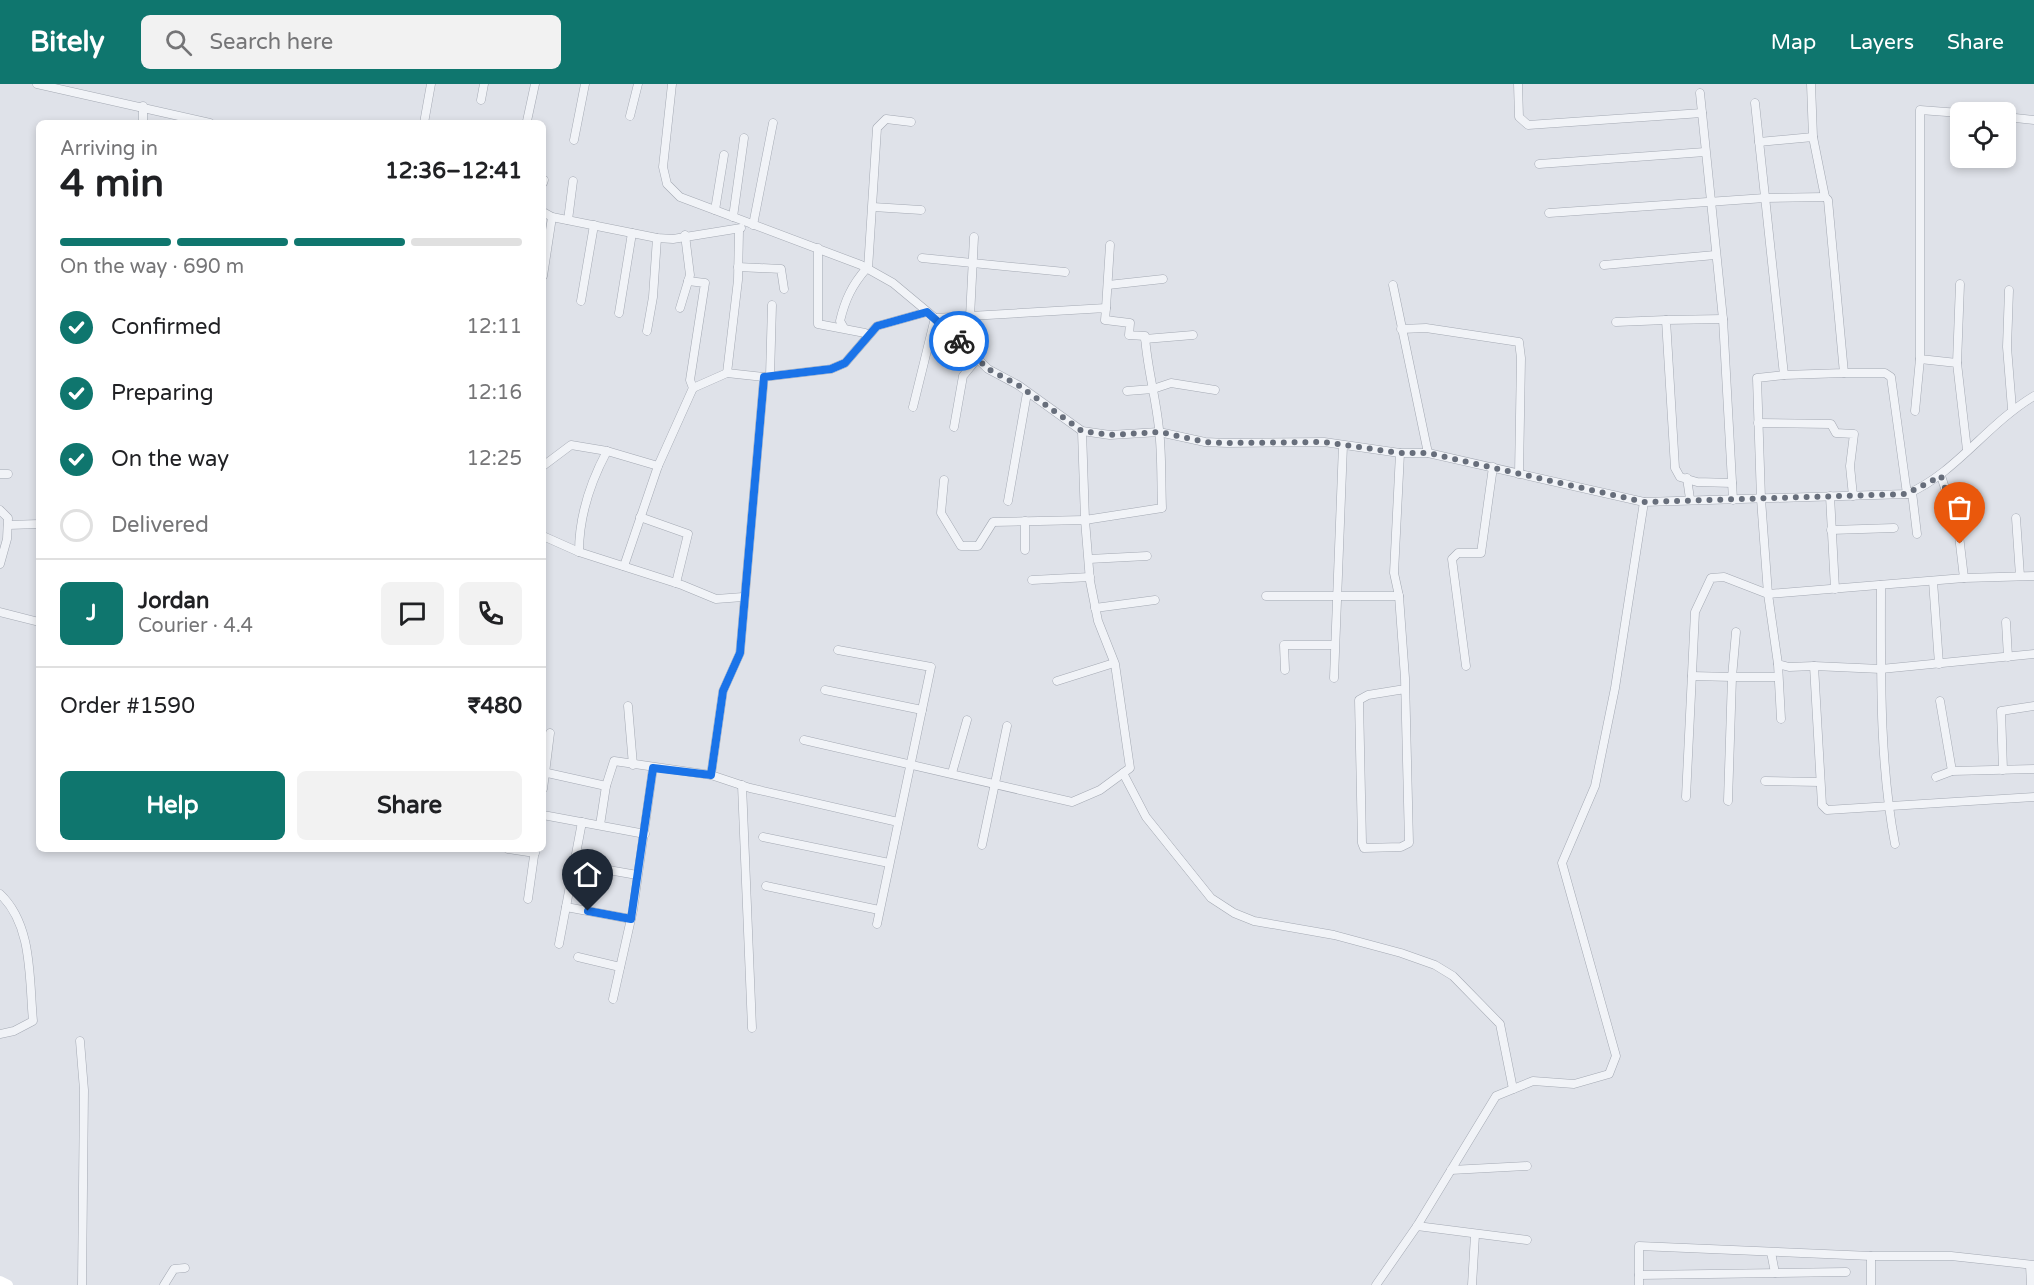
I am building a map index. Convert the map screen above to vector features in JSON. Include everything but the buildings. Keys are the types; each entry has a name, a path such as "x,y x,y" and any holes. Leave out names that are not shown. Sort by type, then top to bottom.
{"street":[{"path":"37,84 143,106 187,120"},
{"path":"425,120 431,84"},
{"path":"481,100 484,84"},
{"path":"527,120 535,84"},
{"path":"574,140 585,84"},
{"path":"630,116 638,84"},
{"path":"672,84 663,167 668,184 680,197 818,248 893,283 988,369 1018,385 1082,431 1110,435 1160,432 1205,442 1324,442 1400,453 1428,453 1644,502 1853,496 1909,493 1941,476 2012,409 2034,396"},
{"path":"1518,84 1520,117 1528,125 1702,113"},
{"path":"1811,84 1813,137 1825,197 1828,200 1844,373"},
{"path":"1700,93 1723,319 1733,500"},
{"path":"1755,103 1784,375"},
{"path":"143,106 143,120"},
{"path":"1915,411 1920,359 1920,110 1950,112"},
{"path":"2016,118 2034,120"},
{"path":"844,328 840,321 851,286 867,269 877,128 886,119 911,122"},
{"path":"546,214 552,217 657,238 739,231 749,224 772,123"},
{"path":"1759,142 1813,137"},
{"path":"733,217 744,138"},
{"path":"1539,164 1705,152"},
{"path":"715,210 724,155"},
{"path":"568,220 573,181"},
{"path":"1548,213 1710,204 1765,198 1825,197"},
{"path":"873,207 921,210"},
{"path":"546,256 552,217"},
{"path":"581,301 594,225"},
{"path":"728,373 739,231"},
{"path":"619,314 632,232"},
{"path":"680,308 690,275 685,235"},
{"path":"970,317 975,261 974,237"},
{"path":"647,331 653,297 657,238"},
{"path":"944,480 941,513 961,546 978,546 993,522 1085,520 1162,508 1160,432 1145,336 1129,335 1130,323 1105,320 1110,245"},
{"path":"818,248 818,324 865,333 868,336"},
{"path":"1604,265 1715,255"},
{"path":"922,258 975,261 1065,272"},
{"path":"738,267 781,268 784,289"},
{"path":"1108,285 1163,279"},
{"path":"688,281 705,283 690,380 693,388"},
{"path":"1960,284 1957,363 1967,450"},
{"path":"1393,285 1428,453"},
{"path":"2009,290 2007,347 2012,409"},
{"path":"711,775 723,691 740,653 743,597 767,376 772,305"},
{"path":"934,318 1106,308"},
{"path":"624,566 658,466 693,388 728,373 767,376 831,369 845,363 877,326 927,312"},
{"path":"913,407 934,318"},
{"path":"1616,321 1723,319"},
{"path":"1666,320 1675,468 1680,477 1732,483"},
{"path":"1401,329 1426,328 1519,342 1521,358 1520,474"},
{"path":"1145,339 1193,335"},
{"path":"954,427 963,376 977,359"},
{"path":"1920,359 1957,363"},
{"path":"1780,719 1778,664 1768,594 1761,499 1757,378 1844,373 1885,373 1891,377 1917,534"},
{"path":"1126,391 1153,389 1171,383 1215,390"},
{"path":"1008,501 1027,393"},
{"path":"1758,423 1831,424 1836,433 1854,434 1850,466 1853,496"},
{"path":"804,740 1072,802 1100,790 1130,768 1114,663 1095,608 1090,577 1085,520 1082,431"},
{"path":"546,464 571,445 607,451 658,466"},
{"path":"1334,678 1343,445"},
{"path":"579,552 579,536 593,477 607,451"},
{"path":"1400,453 1394,573 1399,596 1405,689 1409,843 1401,847 1364,848 1362,843 1359,700 1368,695 1405,689"},
{"path":"1466,666 1452,559 1458,553 1481,553 1493,467"},
{"path":"1941,476 1958,527 1964,578"},
{"path":"1687,478 1690,499"},
{"path":"1830,496 1835,589"},
{"path":"1376,1285 1417,1226 1496,1096 1533,1081 1574,1084 1609,1074 1616,1056 1562,863 1595,786 1615,688 1644,502"},
{"path":"0,510 8,518 0,564"},
{"path":"640,517 688,534 676,583"},
{"path":"2016,518 2020,576"},
{"path":"1025,521 1025,550"},
{"path":"8,525 36,524"},
{"path":"1831,530 1894,528"},
{"path":"546,537 579,552 676,583 716,599 743,597"},
{"path":"1089,559 1147,556"},
{"path":"1686,797 1695,612 1711,578 1724,577 1768,594 1964,578 2034,576"},
{"path":"1032,580 1090,577"},
{"path":"1933,581 1939,664"},
{"path":"1881,585 1881,669 1888,807 1895,844"},
{"path":"1266,596 1399,596"},
{"path":"1095,608 1155,600"},
{"path":"0,612 36,621"},
{"path":"2006,621 2008,657"},
{"path":"1728,801 1732,677 1736,632"},
{"path":"1285,670 1284,645 1334,645"},
{"path":"838,650 931,667 877,924"},
{"path":"1778,664 1789,667 1881,669 2034,654"},
{"path":"1057,681 1114,663"},
{"path":"1814,666 1821,800 1827,810 2034,796"},
{"path":"1692,676 1778,677"},
{"path":"825,690 922,710"},
{"path":"1940,701 1952,771"},
{"path":"628,706 633,765"},
{"path":"2003,770 2001,711 2034,706"},
{"path":"952,773 967,720"},
{"path":"982,845 1007,726"},
{"path":"546,759 550,733"},
{"path":"600,825 606,786 614,762 711,775 742,785 898,822"},
{"path":"613,999 631,919 653,768"},
{"path":"1936,777 1952,771 2034,769"},
{"path":"546,772 606,786"},
{"path":"1123,773 1146,817 1211,898 1234,913 1254,921 1334,935 1401,953 1435,965 1453,976 1500,1024 1514,1089"},
{"path":"1765,781 1820,783"},
{"path":"742,785 752,1028"},
{"path":"546,816 645,834"},
{"path":"559,944 582,822"},
{"path":"763,837 889,863"},
{"path":"528,899 535,852"},
{"path":"597,868 637,875"},
{"path":"766,886 879,910"},
{"path":"0,894 10,903 20,924 26,945 33,1021 14,1032 0,1034"},
{"path":"566,907 631,919"},
{"path":"578,957 621,967"},
{"path":"80,1041 84,1090 82,1285"},
{"path":"1451,1170 1527,1166"},
{"path":"1417,1226 1527,1240"},
{"path":"1472,1285 1475,1235"},
{"path":"1639,1285 1639,1246 2000,1259 2032,1265 2031,1285"},
{"path":"1770,1252 1775,1273"},
{"path":"1871,1256 1871,1285"},
{"path":"164,1285 174,1269 185,1268"},
{"path":"1639,1275 1846,1272"},
{"path":"0,1281 8,1285"}],"way so far":[{"path":"959,341 988,369 1018,385 1082,431 1110,435 1160,432 1205,442 1227,443 1324,442 1400,453 1428,453 1469,460 1538,480 1644,502 1906,494 1926,486 1941,476 1958,527 1960,544"}],"route":[{"path":"588,911 631,919 635,883 644,847 653,768 711,775 723,691 740,653 743,597 758,462 764,377 831,369 845,363 877,326 927,312 959,341"}]}
